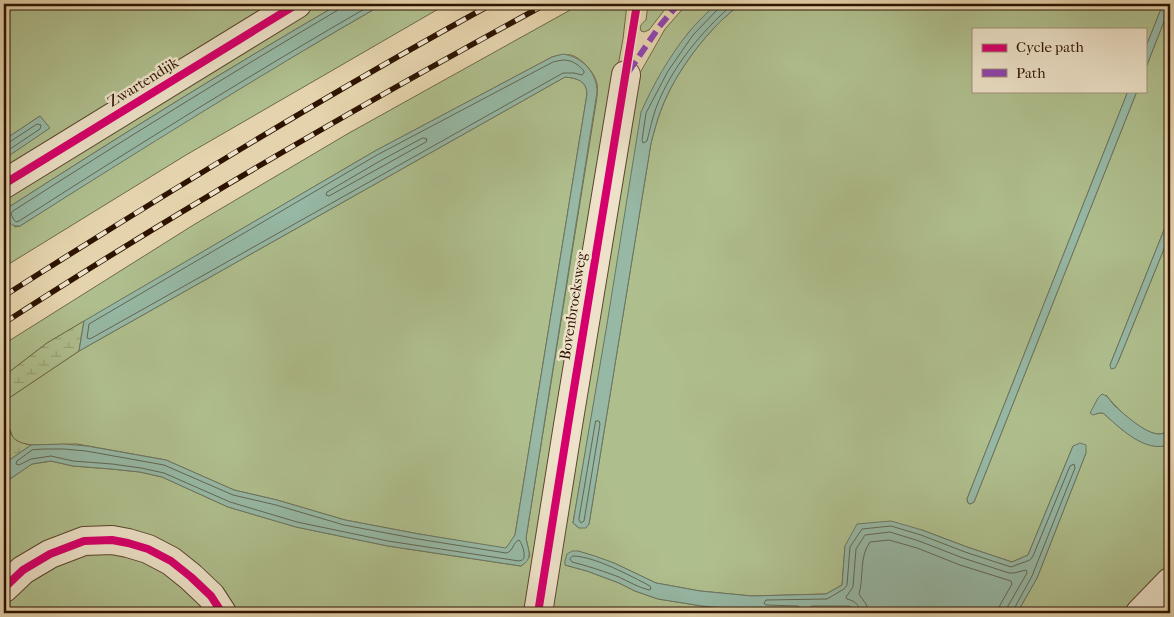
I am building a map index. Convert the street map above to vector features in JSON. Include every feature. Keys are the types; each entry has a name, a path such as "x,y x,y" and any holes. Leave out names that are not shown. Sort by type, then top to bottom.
{"street":[{"name":"Zwartendijk","path":"4,184 297,4"},
{"name":"Bovenbroeksweg","path":"538,613 626,75"},
{"path":"4,588 23,570 50,554 84,540 112,540 128,542 171,560 211,596 222,613"},
{"path":"1140,613 1170,582"}],"green space":[{"path":"4,4 280,4 4,175 4,159 49,128 40,116 4,140"},
{"path":"314,4 339,4 173,104 9,207 6,212 15,227 20,226 134,153 287,60 383,4 447,4 186,155 4,267 4,194"},
{"path":"581,4 627,4 623,39 608,120 530,613 235,613 152,539 4,573 4,483 32,464 51,461 73,466 140,472 162,477 228,507 296,527 388,546 521,566 530,556 526,538 597,96 597,84 594,75 584,63 571,55 552,57 375,151 47,343 4,376 4,344 195,224 349,133"},
{"path":"648,4 669,4 649,30 644,32 640,28 646,20"},
{"path":"687,4 716,4 689,32 664,69 647,100 573,523 579,528 589,524 651,143 657,122 667,95 694,51 729,14 741,4 1163,4 1146,46 1146,28 972,28 972,92 1128,92 967,499 970,504 974,502 1137,92 1146,92 1146,67 1170,6 1170,215 1110,365 1114,368 1118,362 1170,234 1170,430 1158,434 1137,425 1106,395 1096,414 1103,413 1125,432 1142,442 1161,446 1170,444 1170,569 1128,613 1017,613 1037,578 1086,453 1073,446 1028,555 1012,562 922,530 845,546 842,585 826,594 752,596 700,591 656,583 614,563 578,551 565,565 587,571 658,599 702,606 749,610 843,610 862,613 546,613 636,80 665,29"},
{"path":"565,77 574,78 583,83 587,94 515,535 506,549 345,520 277,500 234,490 166,460 77,444 31,445 21,443 13,438 4,412 4,406 9,398 79,351"},
{"path":"84,321 79,351 9,398 4,406 4,376 47,343"},
{"path":"4,406 9,431 14,439 31,445 11,459 4,461"},
{"path":"112,549 165,568 212,613 123,613 92,608 72,613 4,613 4,601 54,562"},
{"path":"92,608 123,613 72,613"}],"water":[{"path":"339,4 383,4 200,113 20,226 14,226 8,221 6,212 9,207 173,104"},
{"path":"716,4 741,4 705,38 684,66 667,95 651,143 589,524 586,528 579,528 573,523 641,112 656,81 675,50 692,28"},
{"path":"1163,4 1170,4 1146,67 1146,46"},
{"path":"563,54 576,58 587,67 594,78 597,92 526,538 529,557 525,563 521,566 388,546 296,527 228,507 162,477 140,472 73,466 51,461 32,464 4,483 4,461 11,459 31,445 64,444 87,446 166,460 234,490 277,500 345,520 506,548 515,535 587,94 583,83 577,79 565,77 79,351 84,321 375,151 552,57"},
{"path":"1128,92 1137,92 974,502 970,504 967,499"},
{"path":"40,116 50,128 4,159 4,140"},
{"path":"1170,215 1170,234 1118,362 1115,368 1111,369 1110,365"},
{"path":"1102,394 1142,428 1159,434 1170,430 1170,444 1152,446 1142,443 1125,432 1103,413 1093,415 1090,413"},
{"path":"1080,443 1086,445 1086,453 1037,578 1017,613 862,613 843,610 749,610 702,606 658,599 587,571 565,565 567,554 572,551 578,551 614,563 656,583 700,591 752,596 826,594 842,585 845,546 857,524 891,521 1012,562 1028,555 1073,446"}],"railway":[{"path":"4,296 246,146 430,38 492,4"},
{"path":"4,323 204,198 408,80 546,4"}],"marked path":[{"path":"629,71 659,27 678,4"}],"cycle path":[{"path":"4,184 297,4"},
{"path":"538,613 637,4"},
{"path":"4,588 23,570 50,554 84,541 112,540 148,549 171,561 211,596 222,613"}]}
